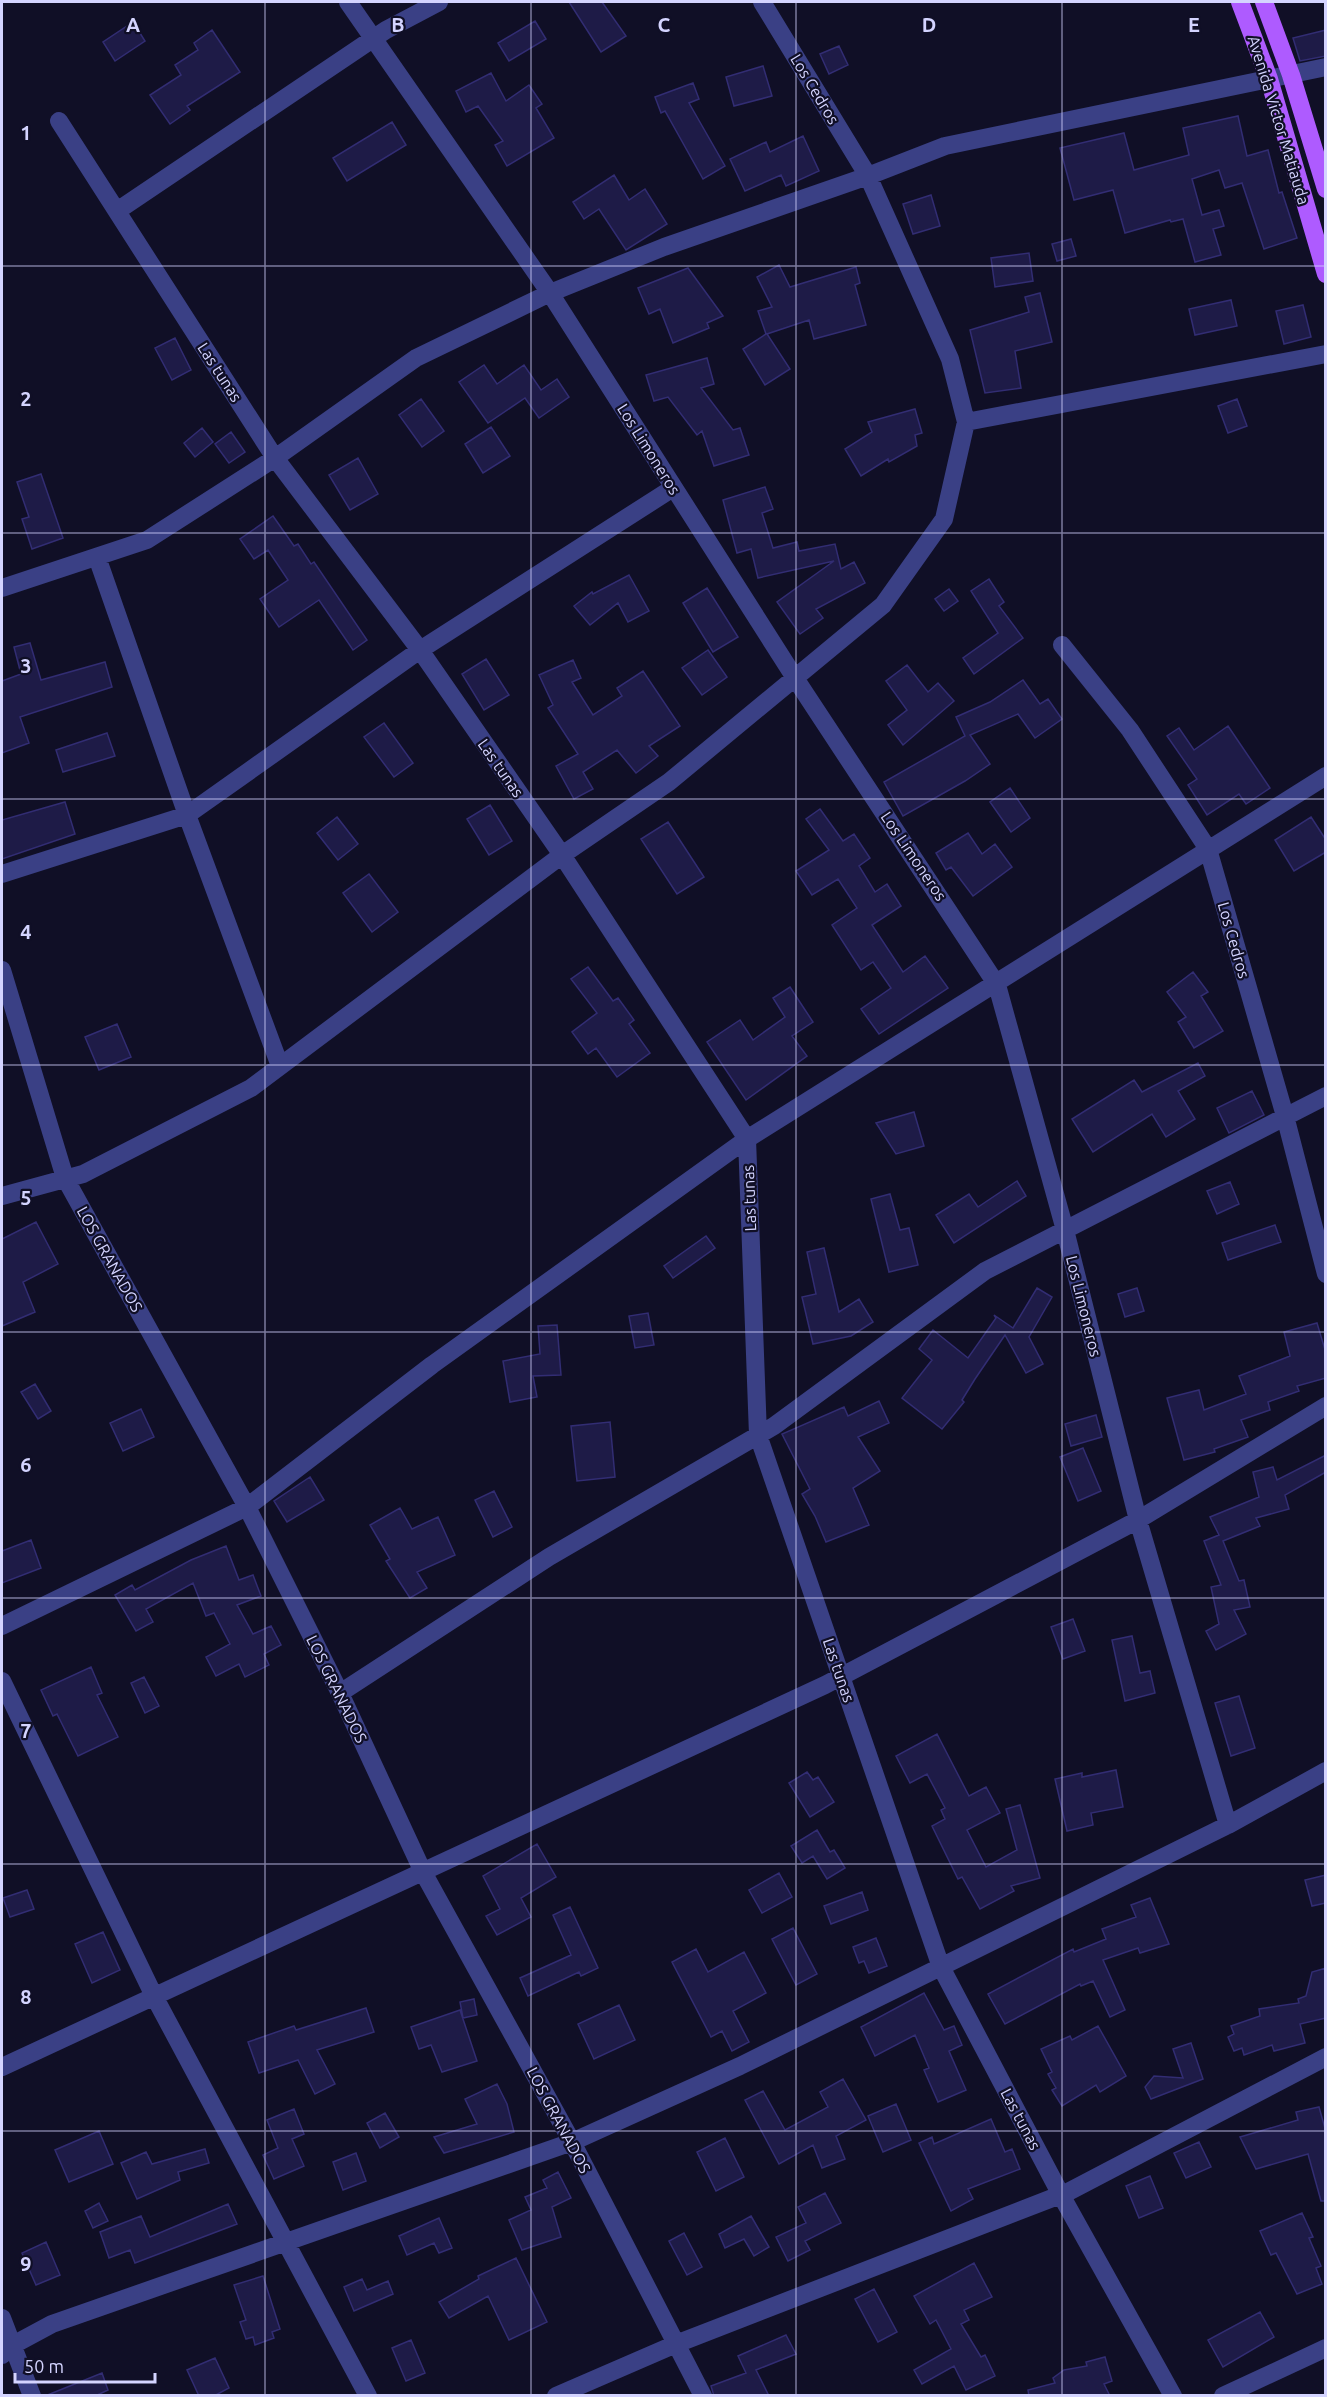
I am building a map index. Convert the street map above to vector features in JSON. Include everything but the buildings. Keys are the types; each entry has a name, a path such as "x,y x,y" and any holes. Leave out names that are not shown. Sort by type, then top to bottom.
{"main road":[{"name":"Avenida Victor Matiauda","path":"1240,2 1269,79 1326,274"},
{"name":"Avenida Victor Matiauda","path":"1264,2 1292,75 1326,189"}],"street":[{"name":"Los Limoneros","path":"348,2 550,293 795,678 997,985 1065,1230 1138,1520 1228,1825"},
{"path":"117,211 373,39 439,2"},
{"name":"Los Cedros","path":"762,2 868,176 951,359 966,422"},
{"path":"2,588 147,540 274,458 416,358 550,293 663,247 945,147 1326,67"},
{"name":"Las tunas","path":"59,121 274,458 420,650 562,855 747,1139 758,1435 941,1967 1061,2194 1173,2396"},
{"path":"2,1196 83,1174 251,1088 562,855 669,782 883,604 944,519 966,422 1326,354"},
{"path":"2,874 187,815 420,650 673,488"},
{"path":"97,557 187,815 280,1066"},
{"name":"Los Cedros","path":"1062,645 1130,730 1208,849 1284,1116 1326,1274"},
{"path":"2,1626 248,1507 432,1365 747,1139 997,985 1326,776"},
{"name":"LOS GRANADOS","path":"2,970 65,1178 248,1507 340,1693 423,1872 572,2142 703,2396"},
{"path":"340,1693 549,1557 758,1435 985,1271 1326,1096"},
{"path":"2,2067 842,1676 1138,1520 1326,1406"},
{"path":"2,1681 154,1996 368,2396"},
{"path":"7,2350 52,2324 286,2240 572,2142 740,2066 1228,1825 1326,1771"},
{"path":"556,2396 676,2344 1061,2194 1326,2057"},
{"path":"2,2318 7,2350 32,2396"},
{"path":"1223,2396 1326,2348"}]}
